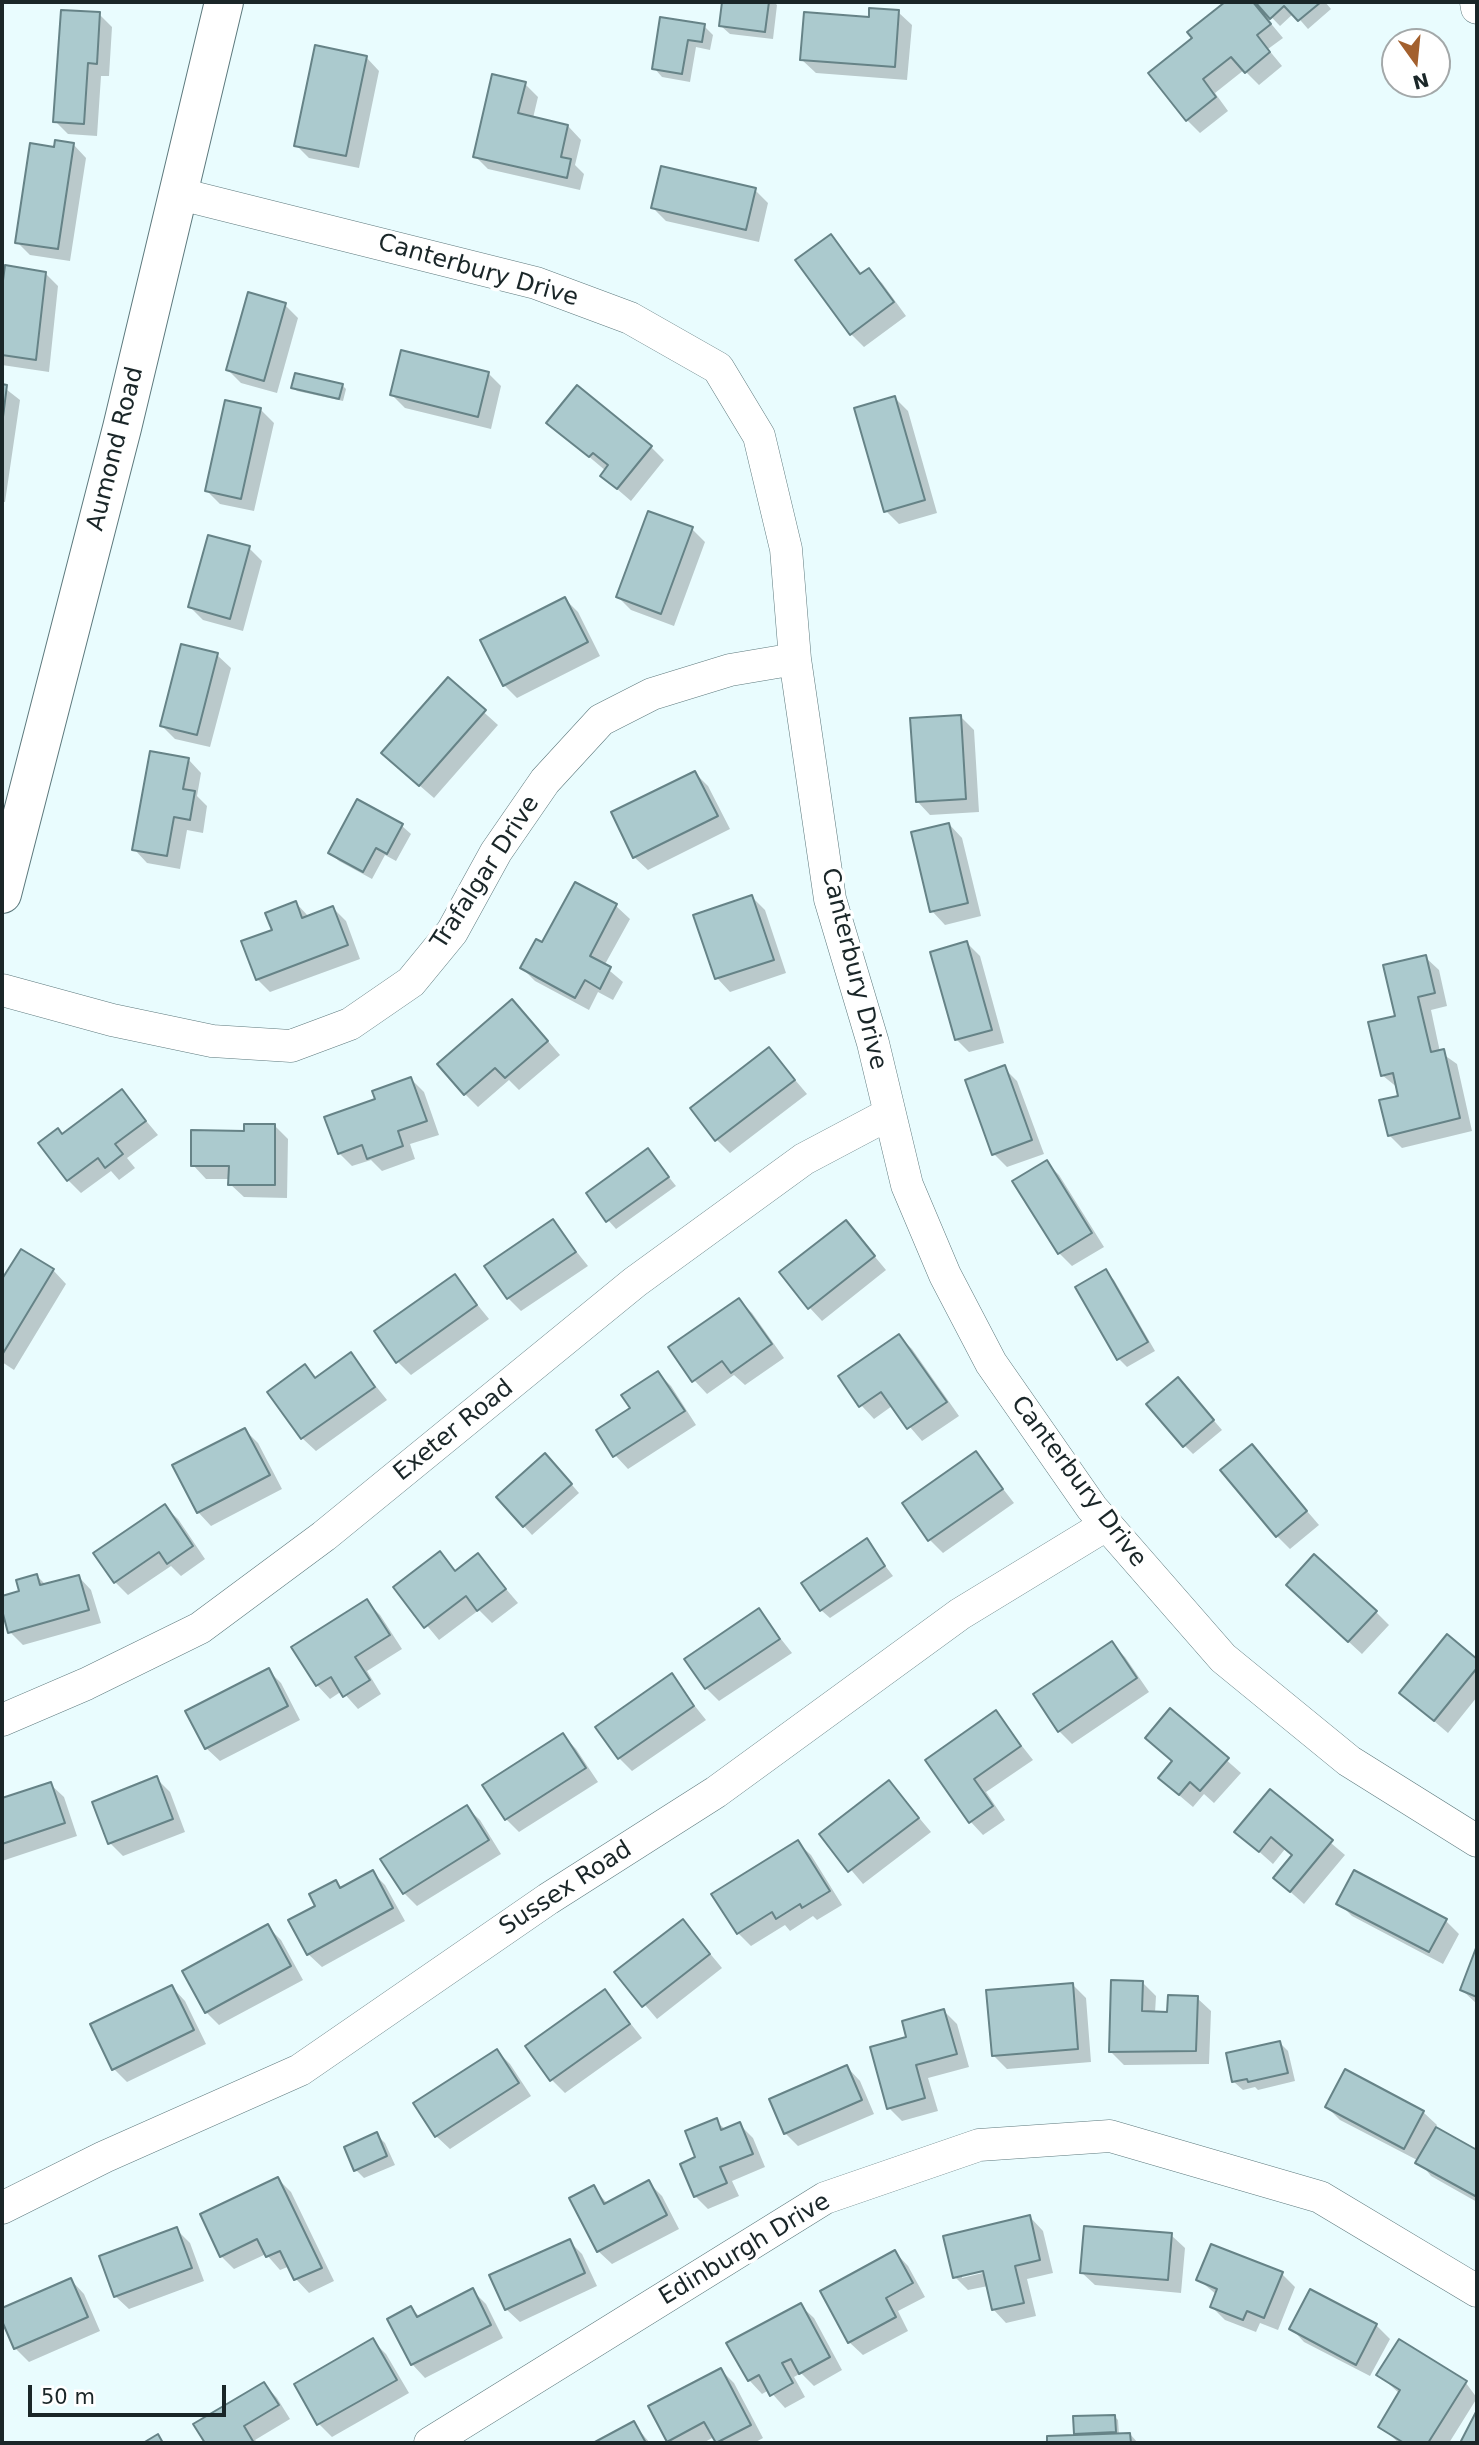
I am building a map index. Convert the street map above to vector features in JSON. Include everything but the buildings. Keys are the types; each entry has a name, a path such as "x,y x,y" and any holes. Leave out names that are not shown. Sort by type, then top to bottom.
{"street":[{"name":"Aumond Road","path":"2,894 122,428 176,193 224,2"},
{"path":"1476,2 1477,8"},
{"name":"Canterbury Drive","path":"176,193 536,282 630,318 718,368 759,436 786,549 795,659 830,899 907,1185 945,1275 991,1363 1106,1525 1223,1658 1349,1760 1477,1842"},
{"name":"Trafalgar Drive","path":"2,990 112,1020 212,1041 291,1046 350,1024 411,982 452,932 496,852 545,781 601,720 652,694 730,670 795,659"},
{"name":"Exeter Road","path":"2,1720 86,1684 200,1628 324,1536 635,1282 804,1158 890,1114"},
{"name":"Sussex Road","path":"2,2208 104,2157 300,2070 548,1899 716,1792 960,1614 1106,1525"},
{"name":"Edinburgh Drive","path":"430,2443 825,2198 979,2145 1110,2136 1320,2197 1477,2291"}]}
